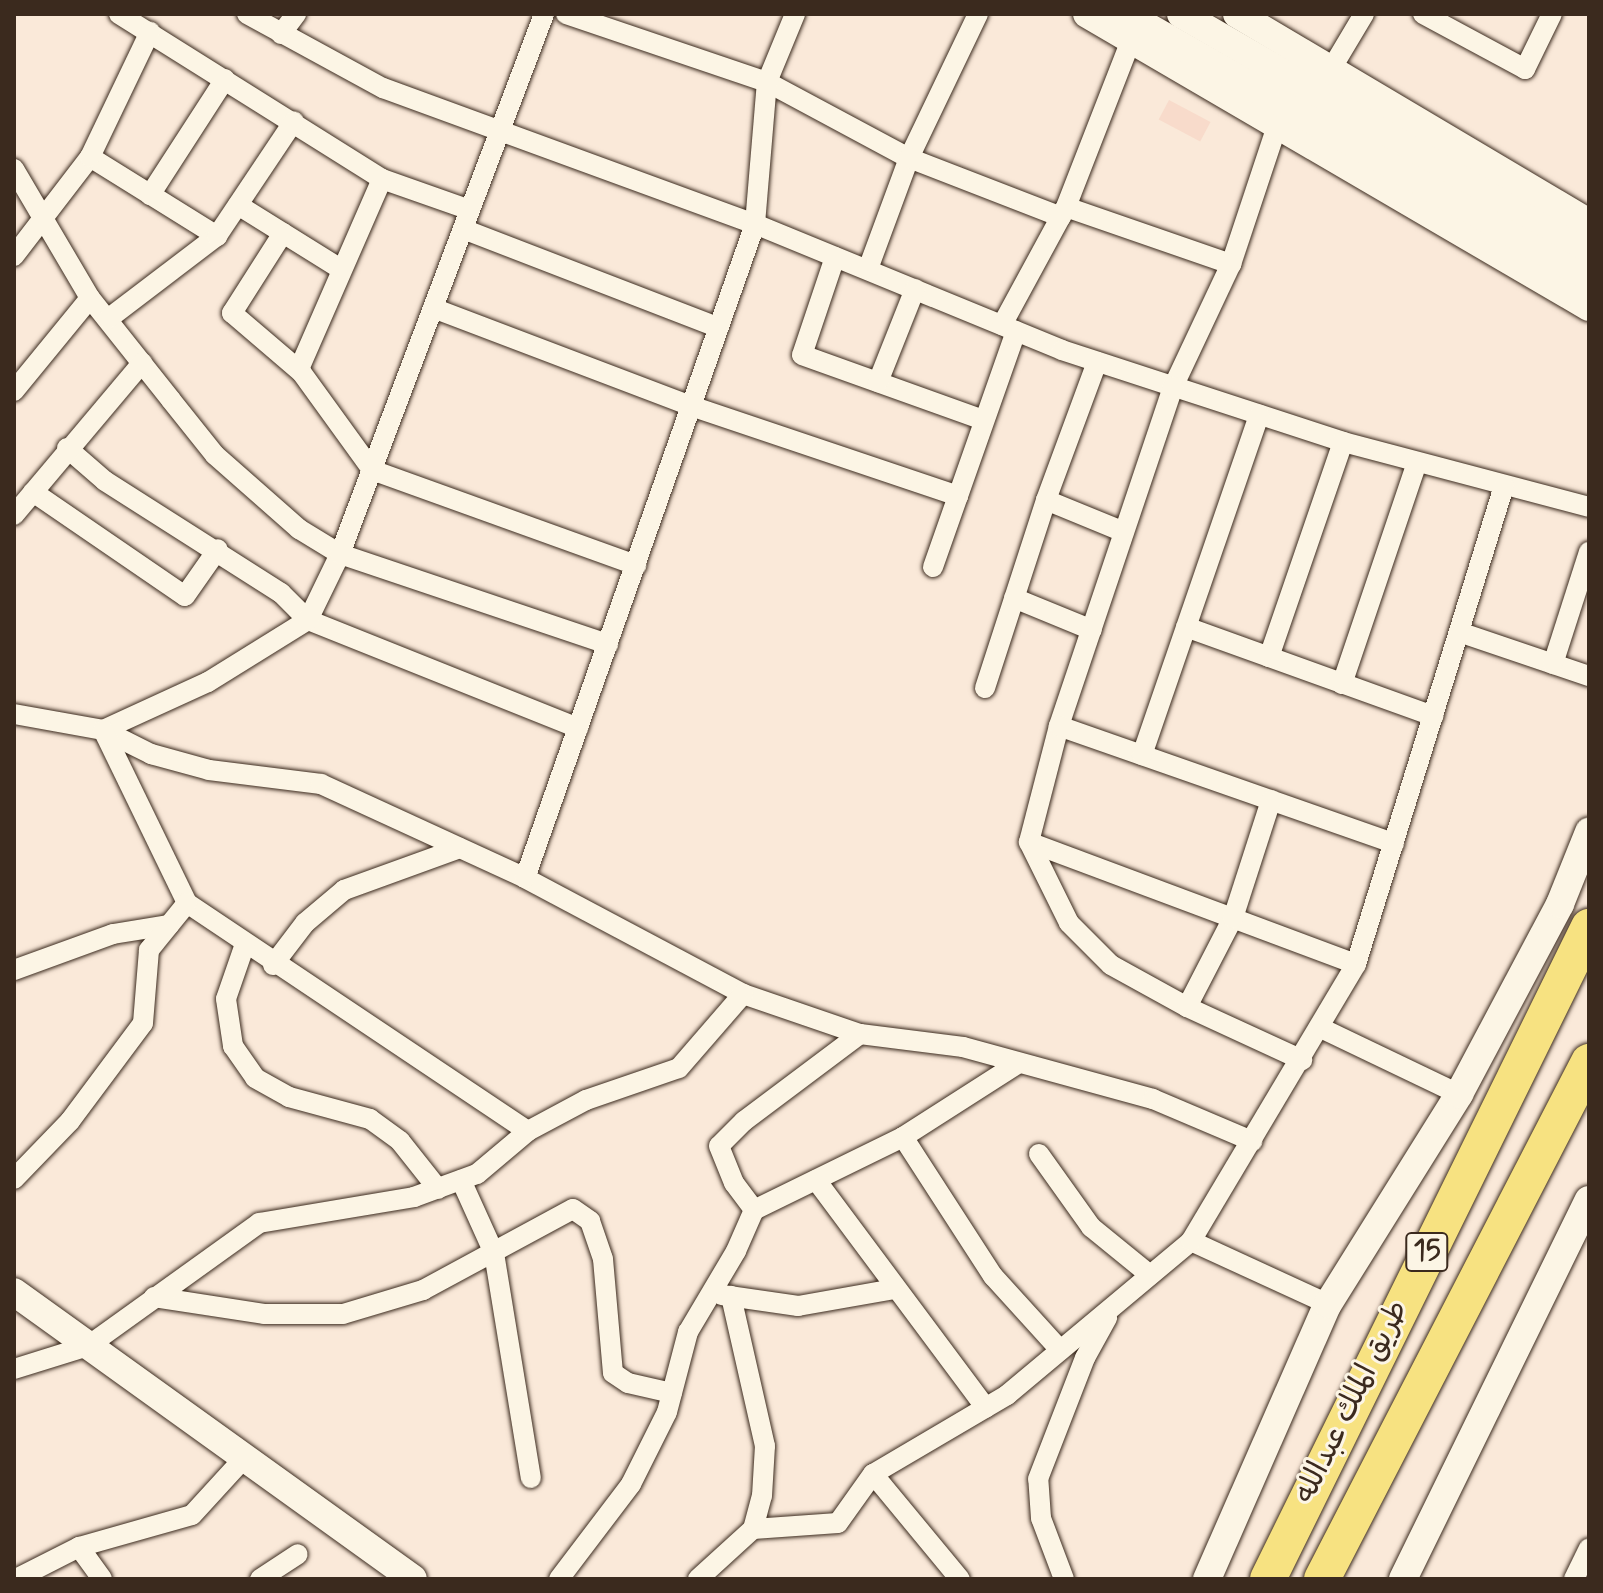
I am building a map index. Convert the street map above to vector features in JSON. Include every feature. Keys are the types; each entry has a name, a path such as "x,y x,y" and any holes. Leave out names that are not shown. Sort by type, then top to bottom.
{"highway":[{"name":"طريق الملك عبدالله","path":"1268,1579 1589,927"},
{"name":"طريق الملك عبدالله","path":"1322,1579 1589,1062"}],"main road":[{"path":"1087,14 1128,27 1589,277"},
{"path":"1181,14 1589,249"},
{"path":"1237,14 1333,66 1589,223"},
{"path":"1128,27 1277,126 1589,307"},
{"path":"1560,904 1589,832"},
{"path":"1207,1579 1328,1304 1459,1094 1589,855"},
{"path":"1403,1579 1589,1200"},
{"path":"14,1292 413,1579"}],"street":[{"path":"119,14 382,179 466,220 719,328"},
{"path":"247,14 383,88 755,224 1097,362 1343,442 1589,507"},
{"path":"281,34 296,14"},
{"path":"103,730 208,682 308,620 340,554 544,14"},
{"path":"566,14 767,82 909,158 1063,212 1231,264"},
{"path":"525,878 755,224 767,82 795,14"},
{"path":"868,269 909,158 978,14"},
{"path":"1333,66 1364,14"},
{"path":"1423,14 1525,69 1552,14"},
{"path":"933,567 984,420 1009,328 1063,212 1128,27"},
{"path":"14,256 90,157 150,32"},
{"path":"150,195 225,79"},
{"path":"108,319 217,236 294,121"},
{"path":"1277,126 1231,264 1173,387 1059,726 1029,842 1069,923 1111,965 1187,1007 1302,1060"},
{"path":"90,157 217,236"},
{"path":"14,169 90,298 215,455 299,529 340,554 608,644"},
{"path":"301,372 341,269 382,179"},
{"path":"238,205 341,269"},
{"path":"283,233 232,313 301,372 372,470 636,565"},
{"path":"835,257 802,355 984,420"},
{"path":"878,382 915,289"},
{"path":"15,386 90,298"},
{"path":"433,308 691,406 958,496"},
{"path":"985,688 1046,500 1097,362"},
{"path":"14,515 67,448 142,363"},
{"path":"1142,755 1259,415"},
{"path":"1269,657 1343,442"},
{"path":"67,448 105,481 218,549 281,593 308,620 578,728"},
{"path":"1342,684 1417,463"},
{"path":"698,1579 753,1529 838,1523 873,1474 986,1408 1191,1241 1302,1060 1356,964 1504,486"},
{"path":"33,492 185,596 218,549"},
{"path":"1046,500 1124,532"},
{"path":"1553,664 1589,552"},
{"path":"1014,598 1092,630"},
{"path":"1186,627 1433,716"},
{"path":"1459,632 1589,676"},
{"path":"14,714 103,730 151,754 209,770 321,784 525,878 743,994 860,1034 963,1047 1153,1099 1252,1141"},
{"path":"1059,726 1394,843"},
{"path":"103,730 187,903 273,965 528,1131"},
{"path":"1187,1007 1233,918 1271,800"},
{"path":"1029,842 1356,964"},
{"path":"273,965 305,923 344,890 460,848"},
{"path":"14,1179 70,1121 143,1023 149,950 187,903"},
{"path":"14,970 113,934 169,925"},
{"path":"245,944 226,999 233,1046 255,1078 289,1097 370,1119 400,1141 438,1189"},
{"path":"14,1369 88,1346 259,1223 438,1189 477,1174 528,1131 586,1100 679,1068 743,994"},
{"path":"1321,1028 1459,1094"},
{"path":"754,1210 734,1183 719,1146 744,1121 860,1034"},
{"path":"559,1579 631,1484 672,1393 688,1332 754,1210 903,1137 1017,1064"},
{"path":"903,1137 993,1276 1060,1350"},
{"path":"1039,1154 1091,1227 1150,1275"},
{"path":"461,1180 494,1253 531,1478"},
{"path":"816,1180 894,1289 986,1408"},
{"path":"154,1297 264,1314 343,1314 423,1290 561,1214 582,1211 603,1259 613,1373 628,1383 672,1393"},
{"path":"1191,1241 1328,1304"},
{"path":"710,1293 798,1306 894,1289"},
{"path":"731,1296 765,1446 753,1529"},
{"path":"1064,1579 1041,1518 1038,1479 1085,1358 1114,1305"},
{"path":"16,1579 39,1563 79,1547 192,1515 244,1458"},
{"path":"873,1474 960,1579"},
{"path":"79,1547 102,1579"},
{"path":"1574,1579 1589,1548"},
{"path":"260,1579 298,1554"}],"shaded area":[{"path":"1169,100 1210,122 1200,141 1159,119"}]}
